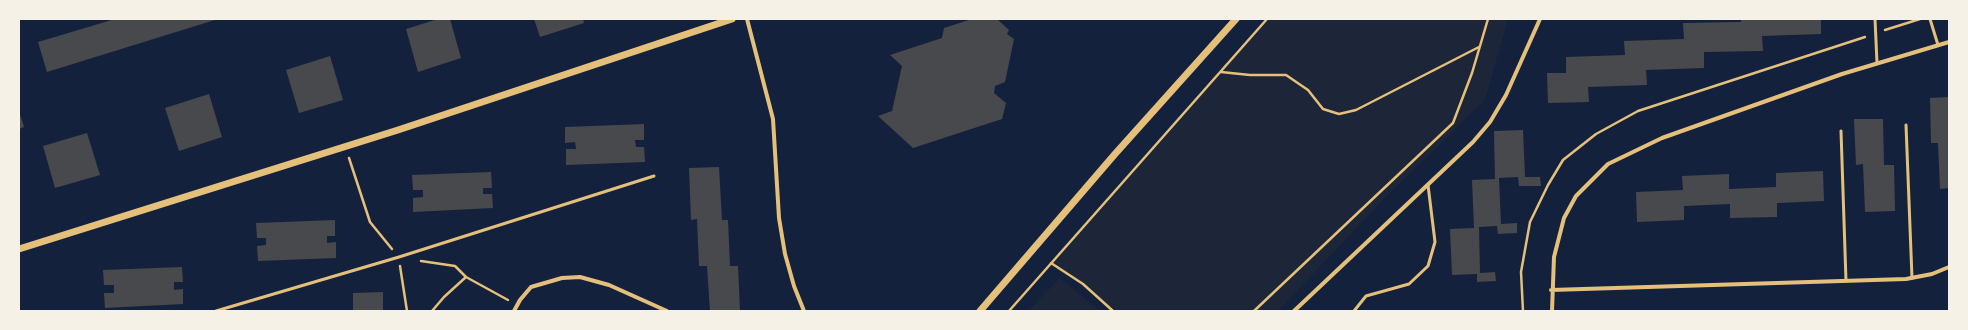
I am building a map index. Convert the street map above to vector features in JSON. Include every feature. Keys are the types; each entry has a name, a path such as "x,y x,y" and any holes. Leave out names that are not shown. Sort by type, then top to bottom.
{"street":[{"path":"19,249 346,146 732,19"},
{"path":"747,19 773,119 779,218 785,254 794,286 804,311"},
{"path":"980,311 1115,154 1236,19"},
{"path":"1294,311 1474,142 1490,122 1506,95 1540,19"},
{"path":"1552,311 1551,290 1554,257 1564,218 1576,196 1608,164 1662,138 1878,63 1949,42"},
{"path":"1551,290 1912,278 1932,274 1949,267"},
{"path":"514,311 531,287 562,278 580,277 609,285 667,311"}],"lane":[{"path":"1875,19 1878,63"},
{"path":"1930,19 1938,45"},
{"path":"1906,125 1912,278"},
{"path":"1841,131 1846,281"},
{"path":"216,311 399,257 654,176"},
{"path":"1354,311 1366,296 1409,284 1428,266 1435,242 1428,185"}],"path":[{"path":"1009,311 1267,19"},
{"path":"1254,311 1454,122 1472,73 1488,19"},
{"path":"1221,72 1250,75 1286,75 1308,90 1323,109 1339,114 1356,110 1479,47"},
{"path":"346,146 370,222 399,257 407,311"},
{"path":"399,257 455,266 466,277 517,306"},
{"path":"1051,263 1083,284 1113,311"},
{"path":"432,311 444,297 466,277"}],"shaded area":[{"path":"1267,19 1508,19 1485,100 1384,199 1278,311 1112,311 1083,284 1051,263"},
{"path":"1060,278 1100,311 1028,311"}],"building":[{"path":"115,19 218,19 47,72 38,42"},
{"path":"438,19 450,19 461,58 418,72 406,29"},
{"path":"534,19 583,19 584,23 540,37"},
{"path":"972,19 997,19 1009,30 1007,34 1014,39 1005,82 995,86 994,93 1006,103 1002,119 913,148 878,116 892,111 902,66 890,55 942,38 944,28"},
{"path":"1741,19 1821,19 1821,34 1762,36 1763,51 1704,52 1704,68 1646,70 1647,85 1588,87 1589,102 1548,103 1547,73 1566,73 1566,57 1625,55 1624,41 1684,39 1683,23 1741,22"},
{"path":"330,56 343,100 299,113 286,70"},
{"path":"209,94 222,137 179,151 165,108"},
{"path":"1949,97 1949,188 1940,189 1938,143 1931,143 1930,98"},
{"path":"19,111 24,127 19,129"},
{"path":"1854,119 1883,119 1884,165 1894,165 1895,211 1865,212 1863,164 1856,165"},
{"path":"644,124 644,140 635,140 636,147 644,147 645,162 566,165 566,149 576,149 575,142 565,143 565,127"},
{"path":"1523,130 1525,177 1540,177 1541,186 1519,186 1518,177 1499,178 1501,224 1517,223 1517,233 1498,234 1497,226 1479,227 1480,273 1495,272 1496,281 1477,282 1477,274 1452,275 1450,229 1474,228 1472,180 1495,179 1494,131"},
{"path":"87,133 100,175 55,188 43,146"},
{"path":"719,167 722,220 728,220 730,266 738,266 740,311 710,311 707,266 699,266 697,219 691,220 689,168"},
{"path":"1823,171 1824,201 1777,203 1777,217 1730,218 1730,204 1684,206 1684,220 1637,222 1636,192 1683,190 1682,176 1729,174 1729,189 1776,187 1776,173"},
{"path":"491,172 492,188 483,188 483,194 492,194 493,208 413,212 413,198 423,197 423,190 413,190 412,175"},
{"path":"335,220 335,236 327,236 327,243 336,242 336,258 258,261 257,246 266,245 266,238 257,238 256,223"},
{"path":"182,267 183,282 174,282 174,290 183,289 183,304 105,308 104,293 114,293 114,285 104,285 103,270"},
{"path":"383,292 383,311 353,311 353,293"}]}
